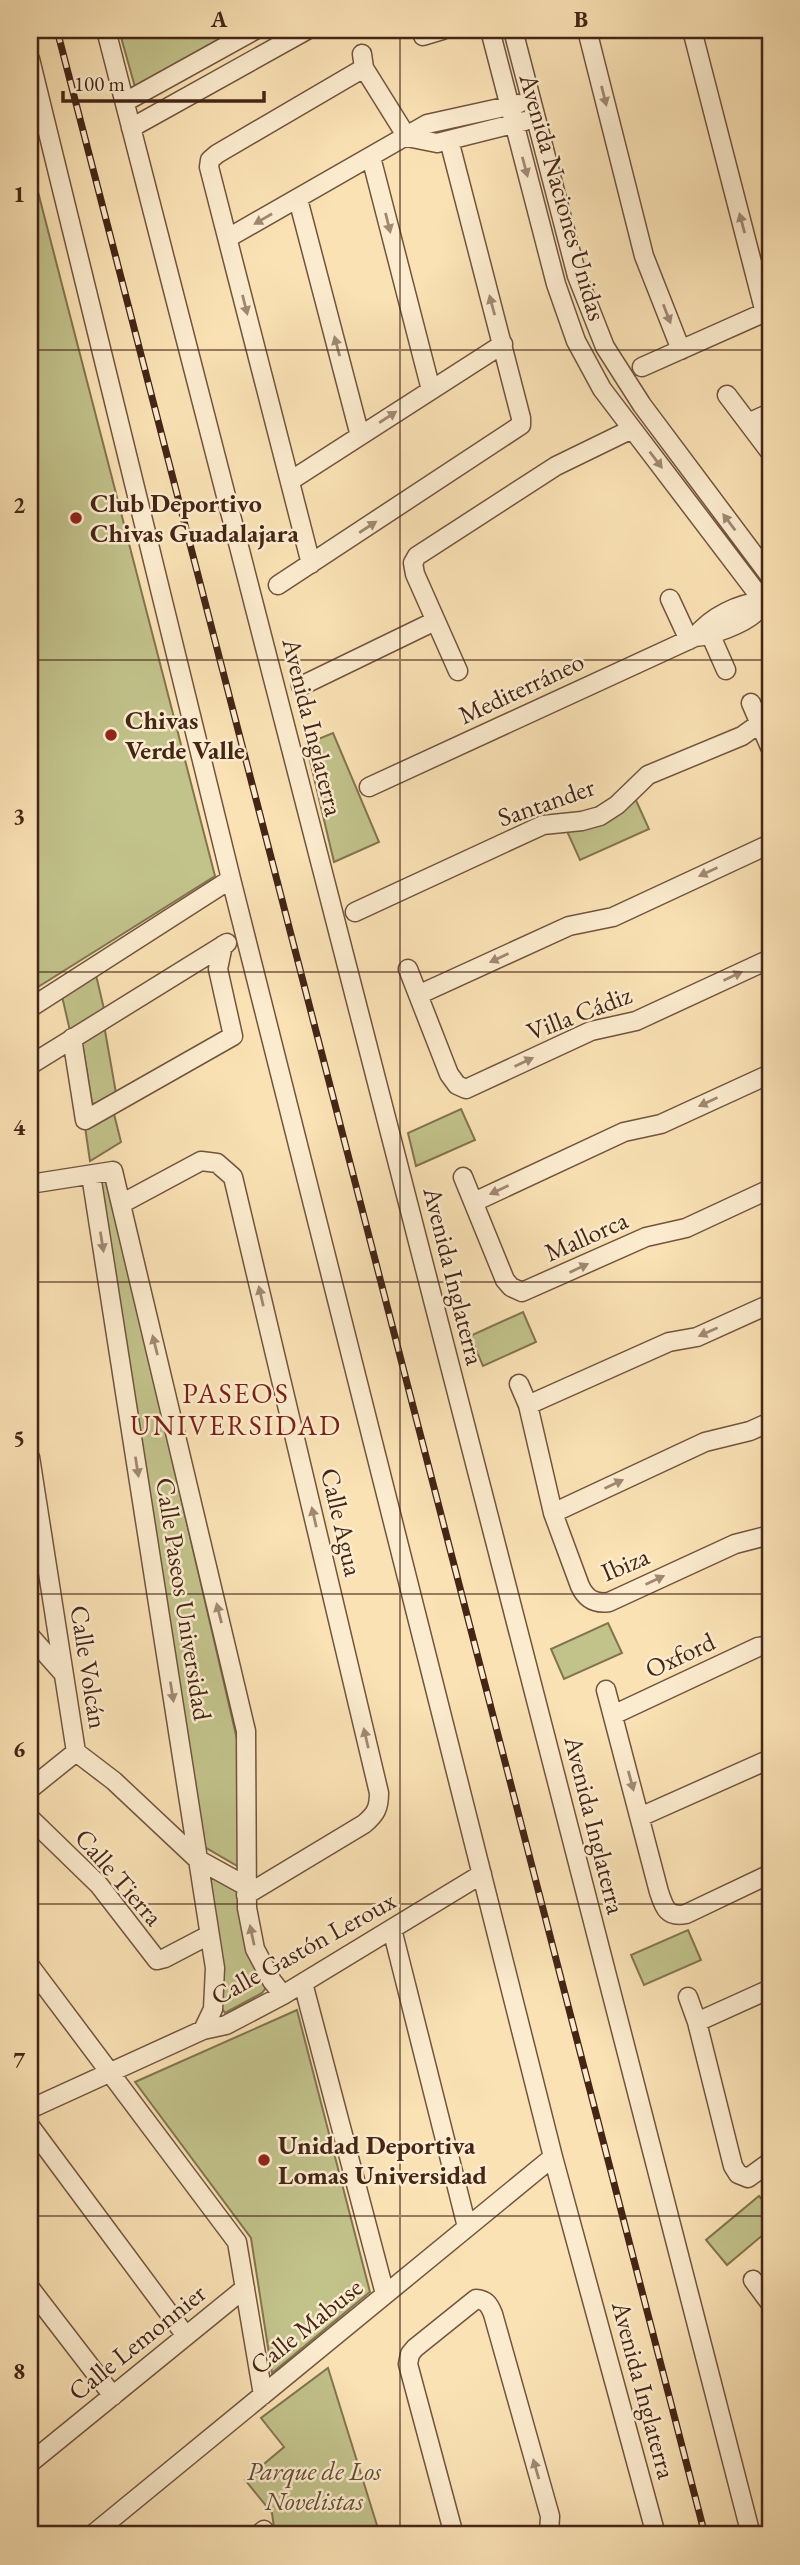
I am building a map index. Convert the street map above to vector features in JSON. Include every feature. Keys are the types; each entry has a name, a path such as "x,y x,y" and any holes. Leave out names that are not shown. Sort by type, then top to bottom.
{"street":[{"name":"Avenida Inglaterra","path":"106,30 751,2535"},
{"path":"124,102 256,30"},
{"path":"423,36 443,30"},
{"name":"Avenida Naciones Unidas","path":"490,30 565,313 590,369 632,429 768,602"},
{"name":"Avenida Naciones Unidas","path":"513,30 577,276 596,327 621,376 770,576"},
{"path":"587,30 644,256 681,350"},
{"path":"642,367 768,311 692,30"},
{"path":"131,128 296,32"},
{"name":"Avenida Inglaterra","path":"30,59 231,879 553,2157 656,2535"},
{"path":"311,565 209,160 363,61 407,137 437,143 536,118"},
{"path":"228,239 427,124 532,100"},
{"path":"278,585 521,425 522,418 449,140"},
{"path":"371,157 431,390"},
{"path":"298,199 360,436"},
{"path":"290,481 503,344"},
{"path":"603,389 621,376"},
{"path":"727,395 770,452"},
{"path":"748,423 770,413"},
{"path":"458,671 415,574 413,563 416,556 556,466 632,429"},
{"path":"670,599 726,670"},
{"name":"Mediterráneo","path":"369,787 700,634 747,603 768,602"},
{"path":"301,686 435,621"},
{"path":"751,704 770,747"},
{"name":"Santander","path":"355,912 543,825 582,821 600,816 617,805 648,775 762,726"},
{"path":"418,995 569,926 613,917 770,844"},
{"path":"30,1009 231,879"},
{"path":"30,1065 245,933"},
{"path":"72,1038 85,1120 233,1036 218,969 223,945"},
{"name":"Villa Cádiz","path":"408,969 449,1074 457,1085 466,1089 591,1031 636,1021 770,959"},
{"path":"474,1202 624,1132 661,1124 770,1074"},
{"name":"Calle Agua","path":"121,1204 201,1161 217,1163 233,1177 379,1793 379,1805 375,1815 364,1824 246,1890"},
{"name":"Calle Paseos Universidad","path":"203,2030 213,2009 216,1986 91,1175 113,1171 246,1731 247,1909 255,1949 272,1981 283,1995"},
{"path":"30,1185 91,1175"},
{"name":"Mallorca","path":"463,1177 505,1280 522,1293 646,1237 686,1228 770,1189"},
{"path":"528,1405 669,1342 697,1338 770,1304"},
{"name":"Ibiza","path":"519,1384 528,1405 552,1513 583,1594 592,1601 602,1603 735,1544 770,1535"},
{"path":"552,1513 705,1442 750,1431 770,1422"},
{"name":"Calle Volcán","path":"30,1457 76,1752 114,1781 197,1859 246,1890"},
{"path":"30,1636 63,1674"},
{"name":"Oxford","path":"613,1715 758,1647 770,1645"},
{"path":"606,1690 664,1906 669,1913 676,1916 685,1914 770,1874"},
{"path":"30,1789 76,1752"},
{"path":"640,1817 770,1759"},
{"name":"Calle Tierra","path":"30,1818 99,1885 157,1960 209,1935"},
{"name":"Calle Gastón Leroux","path":"30,2109 203,2030 226,2025 283,1995 482,1874"},
{"path":"392,1929 467,2227"},
{"path":"30,1966 237,2242 262,2395"},
{"path":"303,1983 385,2294"},
{"path":"697,2022 770,1989"},
{"path":"688,1997 697,2022 733,2166 738,2175 748,2178 770,2162"},
{"path":"30,2126 186,2336"},
{"name":"Calle Mabuse","path":"92,2535 553,2157"},
{"path":"753,2280 770,2301"},
{"path":"30,2288 113,2396"},
{"name":"Calle Lemonnier","path":"32,2455 113,2396 245,2288"},
{"path":"454,2535 408,2364 410,2354 415,2348 476,2300 484,2300 493,2314 550,2516 549,2535"}],"green space":[{"path":"119,30 235,30 135,87"},
{"name":"Club Deportivo Chivas Guadalajara","path":"30,161 215,876 30,992"},
{"path":"333,733 379,842 334,862 306,744"},
{"path":"634,796 649,829 580,860 566,829"},
{"path":"96,975 104,1009 70,1031 62,996"},
{"path":"104,1025 116,1093 96,1104 92,1103 82,1042"},
{"path":"461,1109 475,1140 416,1166 408,1133"},
{"path":"113,1110 121,1142 90,1161 85,1127"},
{"path":"107,1178 239,1748 239,1867 203,1846 97,1179"},
{"path":"523,1312 536,1342 483,1366 470,1336"},
{"path":"608,1623 622,1653 564,1679 551,1649"},
{"path":"207,1872 239,1890 268,1985 262,1993 225,2013 221,2007 223,1995"},
{"path":"688,1930 701,1960 644,1985 631,1955"},
{"name":"Unidad Deportiva Lomas Universidad","path":"297,2010 370,2292 272,2373 251,2238 135,2082"},
{"path":"759,2196 770,2209 770,2229 727,2265 706,2240"},
{"name":"Parque de Los Novelistas","path":"328,2368 380,2535 275,2535 272,2513 245,2480 284,2447 261,2418"}],"railway":[{"path":"57,30 705,2535"}],"place":[{"name":"Club Deportivo Chivas Guadalajara","path":"76,518"},
{"name":"Chivas Verde Valle","path":"111,735"},
{"name":"Unidad Deportiva Lomas Universidad","path":"264,2160"}],"district":[{"name":"PASEOS UNIVERSIDAD","path":"236,1409"}]}
